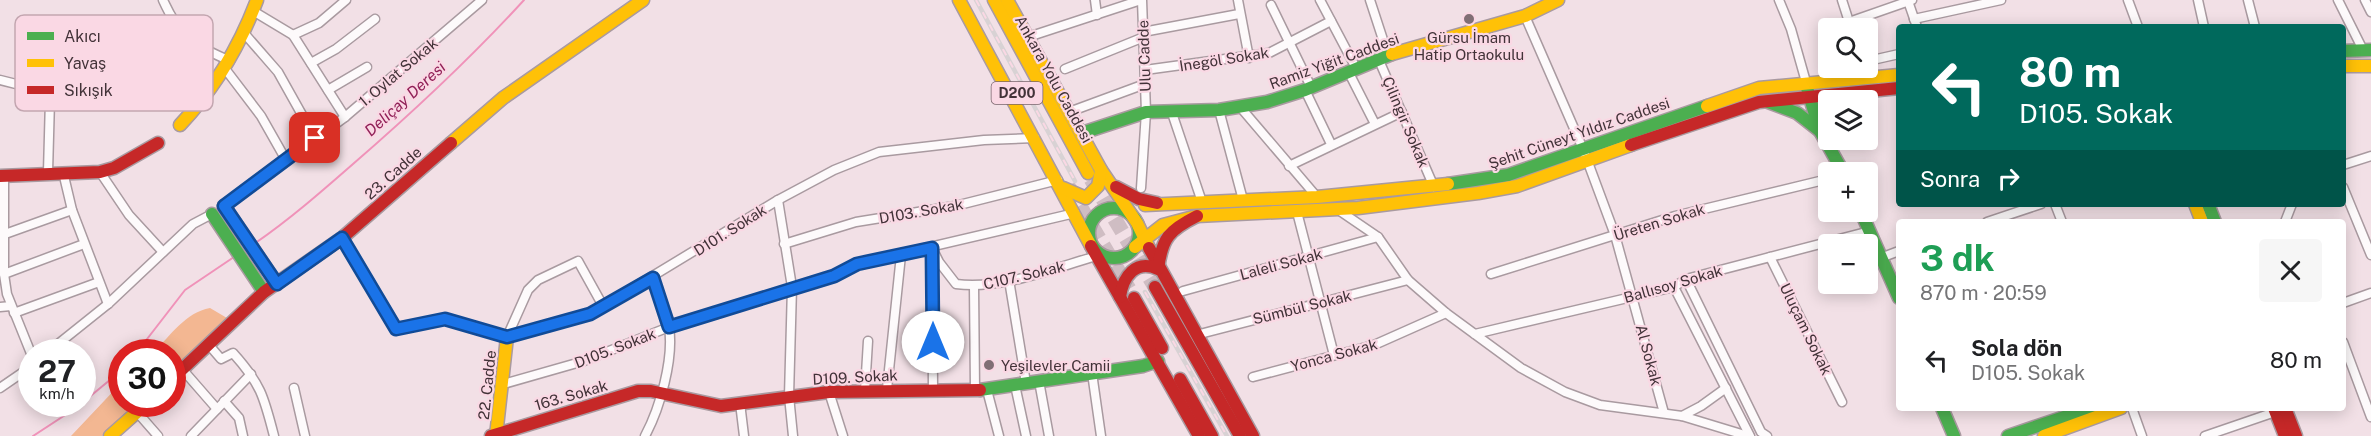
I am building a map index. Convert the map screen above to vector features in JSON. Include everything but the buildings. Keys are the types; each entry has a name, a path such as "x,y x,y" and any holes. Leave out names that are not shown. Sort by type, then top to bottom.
{"main road":[{"name":"23. Cadde","path":"186,367 264,292 342,238 503,98 643,0"},
{"path":"959,0 1063,185 1094,251 1158,361 1195,435"},
{"name":"D200","path":"965,0 1063,185"},
{"name":"Ankara Yolu Caddesi","path":"994,0 1088,173"},
{"path":"1007,0 1101,170 1124,208 1137,223 1139,242 1197,334 1252,436"},
{"name":"Ramiz Yiğit Caddesi","path":"1082,133 1146,112 1241,108 1308,88 1383,57 1558,0"},
{"path":"213,88 228,66 255,5"},
{"path":"2346,51 2367,50"},
{"path":"2346,66 2370,68"},
{"name":"Şehit Cüneyt Yıldız Caddesi","path":"1878,73 1896,75"},
{"name":"Şehit Cüneyt Yıldız Caddesi","path":"1585,155 1737,94 1759,88 1832,78"},
{"path":"1806,82 1818,124"},
{"name":"Şehit Cüneyt Yıldız Caddesi","path":"1157,203 1317,197 1434,187 1508,175 1768,102 1896,88"},
{"path":"1768,102 1797,113 1818,129"},
{"path":"180,125 194,111"},
{"path":"2,176 48,172 100,172 125,162 158,143"},
{"path":"1157,203 1105,209 1094,218 1089,231 1094,251 1109,258 1124,256 1151,230 1170,221 1197,216 1336,209 1487,192 1517,186 1585,155"},
{"path":"1063,185 1074,195 1086,198 1096,191 1101,182 1101,170"},
{"path":"1110,184 1139,199 1157,203"},
{"path":"224,206 277,284"},
{"path":"212,214 264,292"},
{"path":"1158,269 1162,242 1167,234 1173,228 1197,216"},
{"path":"1866,222 1896,291"},
{"path":"1120,297 1122,282 1128,272 1149,265 1158,269"},
{"path":"1155,287 1240,436"},
{"path":"1134,298 1212,436"},
{"name":"22. Cadde","path":"495,435 507,337"},
{"name":"D109. Sokak","path":"661,394 721,406 829,392 887,389 981,390 1158,361"},
{"name":"163. Sokak","path":"495,435 527,430 638,391 661,394"},
{"path":"1943,411 1954,436"},
{"path":"2008,436 2082,411"},
{"path":"2044,436 2113,411"},
{"path":"2279,411 2285,436"},
{"path":"2279,411 2296,436"},
{"path":"110,436 131,417"}],"street":[{"path":"163,0 170,15"},
{"path":"293,34 319,23 346,0"},
{"name":"1. Oylat Sokak","path":"224,206 345,117 482,0"},
{"path":"1095,0 1097,15"},
{"path":"1028,37 1141,0"},
{"name":"Ulu Cadde","path":"1141,0 1146,112 1141,188"},
{"path":"1238,0 1249,58"},
{"path":"1320,0 1376,124"},
{"name":"Çilingir Sokak","path":"1370,0 1383,57 1402,112 1434,187"},
{"path":"1779,0 1791,29 1806,82"},
{"path":"1842,0 1848,18"},
{"path":"1868,18 1910,1 1916,23 2001,0"},
{"path":"2128,0 2137,24"},
{"path":"2198,0 2203,24"},
{"path":"2248,0 2254,24"},
{"path":"2338,0 2367,50"},
{"path":"2365,0 2371,12"},
{"path":"255,5 293,34 345,117"},
{"path":"1271,5 1331,144"},
{"name":"Al Sokak","path":"1531,9 1615,235 1664,413"},
{"path":"1065,69 1143,34 1239,14"},
{"path":"310,63 336,49 375,19"},
{"name":"İnegöl Sokak","path":"1145,70 1249,58 1289,45 1331,21"},
{"path":"244,33 278,72 315,138"},
{"path":"1878,59 1896,55"},
{"path":"213,56 228,66 261,116 286,160"},
{"path":"328,90 367,67"},
{"path":"0,80 15,84"},
{"path":"1069,112 1145,84"},
{"path":"1241,108 1317,197"},
{"path":"1171,110 1202,202"},
{"path":"1219,110 1243,200"},
{"path":"48,172 50,111"},
{"path":"1289,166 1402,112"},
{"name":"D101. Sokak","path":"507,337 590,314 653,278 778,200 834,170 879,153 984,140 1035,138"},
{"path":"2346,164 2371,156"},
{"path":"63,172 72,210 108,304"},
{"path":"100,172 129,215 163,252"},
{"path":"2,176 5,234 2,258 4,274 13,309 25,339"},
{"name":"Üreten Sokak","path":"1491,274 1736,199 1818,181"},
{"name":"D103. Sokak","path":"784,244 856,222 1063,185"},
{"path":"2346,194 2371,255"},
{"path":"778,200 792,287 789,396 793,436"},
{"path":"1996,219 2032,207"},
{"path":"1336,209 1378,237 1408,280 1446,313 1521,368 1565,392 1600,405 1682,416 1750,436 1764,434 1686,279"},
{"path":"5,234 72,210"},
{"path":"1297,212 1334,355"},
{"name":"D105. Sokak","path":"500,385 584,361 669,327 792,287 834,276 857,264 1076,213"},
{"path":"64,339 108,304 193,224 212,214"},
{"name":"Ballısoy Sokak","path":"1475,334 1674,287 1686,279 1870,231"},
{"name":"Laleli Sokak","path":"1183,291 1378,237"},
{"path":"342,238 396,329 434,320 456,321 507,337 528,290 538,280 578,261 603,306"},
{"path":"4,274 84,244"},
{"path":"932,248 933,389"},
{"name":"C107. Sokak","path":"932,248 939,262 956,284 974,286 1009,280 1094,251"},
{"path":"1882,257 1896,252"},
{"path":"887,389 901,255"},
{"name":"Uluçam Sokak","path":"1770,257 1842,402"},
{"path":"645,436 657,413 669,357 669,327 653,278"},
{"path":"1009,280 1026,436"},
{"name":"Sümbül Sokak","path":"1197,334 1408,280"},
{"path":"0,307 13,309 99,282"},
{"path":"974,286 981,390 999,436"},
{"path":"1674,287 1750,436"},
{"path":"2346,302 2371,293"},
{"name":"Yonca Sokak","path":"1253,377 1374,345 1446,313"},
{"path":"864,390 868,341"},
{"path":"209,345 221,359 233,353 251,374 263,392 274,436"},
{"path":"2346,350 2371,417"},
{"path":"186,373 217,409"},
{"path":"1092,373 1101,436"},
{"path":"191,436 251,374"},
{"path":"0,388 18,376"},
{"path":"1040,381 1049,436"},
{"path":"294,388 305,436"},
{"path":"1682,416 1726,388"},
{"path":"829,392 843,436"},
{"path":"224,401 239,418 243,436"},
{"path":"740,403 744,436"},
{"path":"2133,411 2142,436"},
{"path":"2205,436 2273,411"},
{"path":"146,417 158,436"}],"shaded area":[{"path":"210,308 227,318 186,357 186,339 166,339 186,319 201,310"},
{"path":"108,397 108,417 123,417 102,436 71,436 89,417 96,417 96,410"}],"waterway":[{"name":"Deliçay Deresi","path":"254,244 305,206 398,125 524,0"},
{"name":"Deliçay Deresi","path":"147,339 185,290 234,257"},
{"name":"Deliçay Deresi","path":"96,391 108,382"},
{"name":"Deliçay Deresi","path":"33,436 62,417"}],"tunnel":[{"path":"1091,179 1155,287"},
{"path":"1068,186 1129,289"}],"railway":[{"path":"976,0 1075,181"},
{"path":"1145,292 1227,436"}],"traffic: fast":[{"path":"2346,51 2371,50"},
{"path":"1082,133 1146,112 1219,110 1267,102 1305,90 1392,54"},
{"path":"1807,88 1820,131 1837,162"},
{"path":"1768,102 1797,113 1818,129"},
{"path":"1448,184 1508,175 1707,106"},
{"path":"2209,207 2214,219"},
{"path":"1109,208 1119,208 1132,215 1139,228 1139,233 1139,238 1132,251 1119,258 1109,258 1100,254 1093,247 1089,238 1089,228 1093,219 1100,212 1109,208"},
{"path":"212,214 264,292"},
{"path":"1865,222 1896,291"},
{"path":"980,390 1143,366 1158,361"},
{"path":"1943,411 1954,436"},
{"path":"2008,436 2082,411"}],"traffic: slow":[{"path":"213,85 234,51 257,0"},
{"path":"451,143 503,98 643,0"},
{"path":"959,0 1091,246"},
{"path":"994,0 1088,173"},
{"path":"1007,0 1101,170 1137,223 1149,248"},
{"path":"1392,54 1525,16 1558,0"},
{"path":"2346,66 2371,66"},
{"path":"1707,106 1759,88 1896,75"},
{"path":"180,125 193,111"},
{"path":"1135,247 1163,225 1197,216 1358,208 1478,193 1517,186 1631,145"},
{"path":"1063,188 1086,198 1098,186 1101,170"},
{"path":"1145,205 1317,197 1448,184"},
{"path":"224,206 277,284"},
{"path":"2196,207 2201,219"},
{"path":"496,436 507,337"},
{"path":"2044,436 2113,411"},
{"path":"110,436 131,417"}],"traffic: jam":[{"path":"1631,145 1759,102 1896,88"},
{"path":"0,176 100,172 114,168 158,143"},
{"path":"186,366 264,292 342,238 451,143"},
{"path":"1116,187 1139,199 1157,203"},
{"path":"1120,297 1124,282 1132,271 1143,266 1158,269 1168,236 1197,216"},
{"path":"1091,246 1199,436"},
{"path":"1149,248 1253,436"},
{"path":"1155,287 1240,436"},
{"path":"1134,298 1162,348"},
{"path":"1180,379 1212,436"},
{"path":"491,436 638,391 651,391 721,406 829,392 980,390"},
{"path":"2275,411 2285,436"},
{"path":"2286,411 2296,436"}],"place":[{"name":"Gürsu İmam Hatip Ortaokulu","path":"1469,19"},
{"name":"Yeşilevler Camii","path":"989,365"}],"route":[{"path":"315,138 224,206 277,284 342,238 396,329 445,319 507,337 590,314 653,278 669,327 792,287 834,276 857,264 932,248 933,342"}]}
